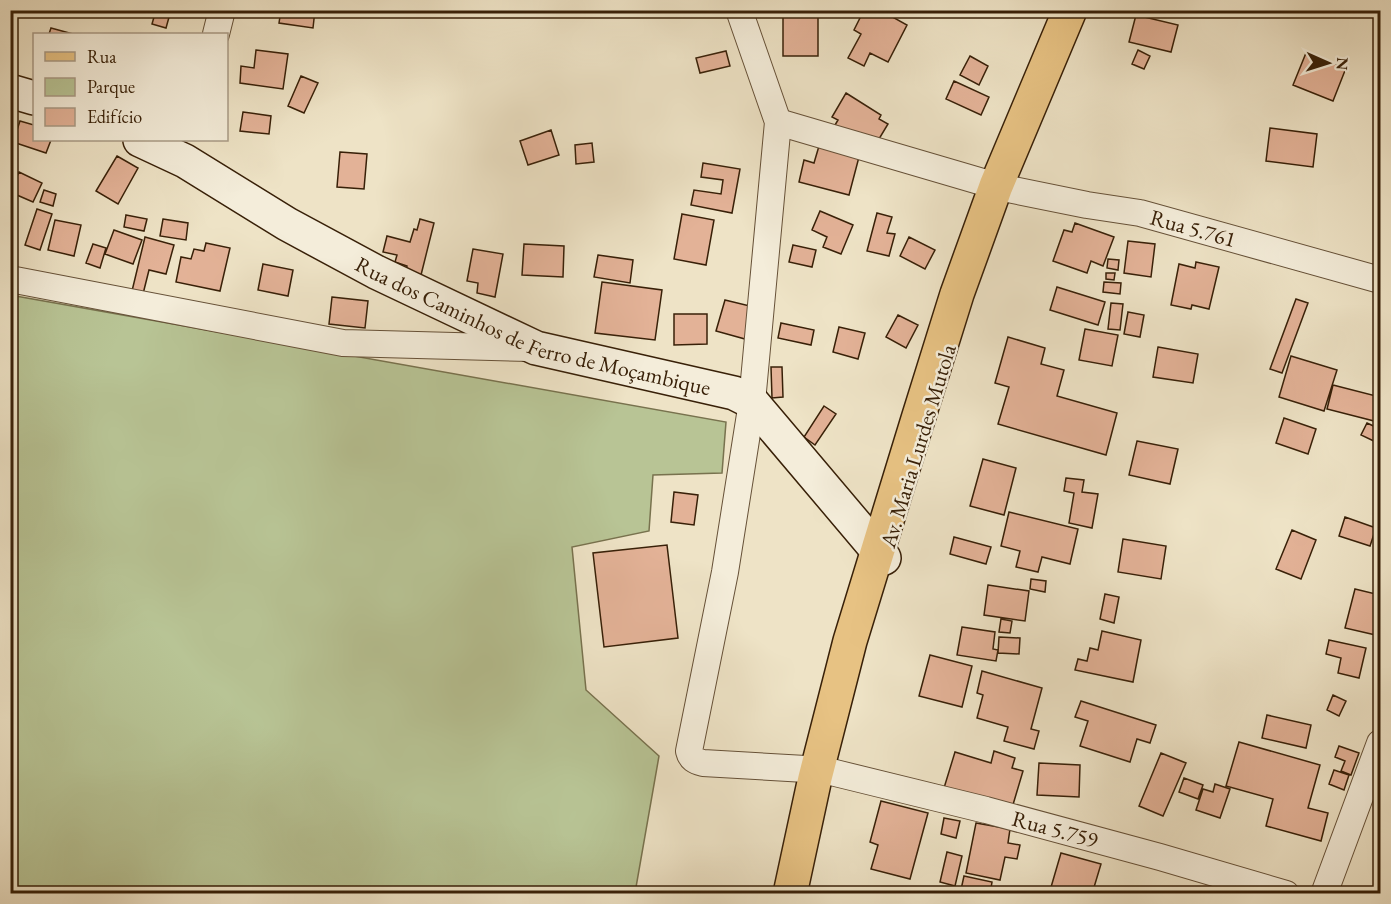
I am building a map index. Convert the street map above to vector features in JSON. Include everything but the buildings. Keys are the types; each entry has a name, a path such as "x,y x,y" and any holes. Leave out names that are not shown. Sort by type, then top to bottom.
{"main road":[{"path":"790,894 815,778 850,642 957,294 996,186 1070,10"},
{"name":"Av. Maria Lurdes Mutola","path":"799,894 823,770 927,405 1004,188 1078,10"},
{"path":"10,91 33,98"},
{"name":"Rua dos Caminhos de Ferro de Moçambique","path":"145,141 188,150 287,224 375,272 536,348 734,393 752,402 884,558"}],"street":[{"path":"216,33 222,10"},
{"path":"739,10 778,122 752,402"},
{"name":"Rua 5.761","path":"778,122 1004,188 1140,213 1380,280"},
{"path":"10,279 343,343 536,348"},
{"name":"Rua 5.759","path":"752,402 725,572 689,751 691,757 703,763 823,770 1160,857 1286,894"},
{"path":"1324,894 1380,743"}],"green space":[{"path":"10,295 726,422 722,473 653,475 649,531 572,547 586,690 659,756 635,893 11,893"}]}
